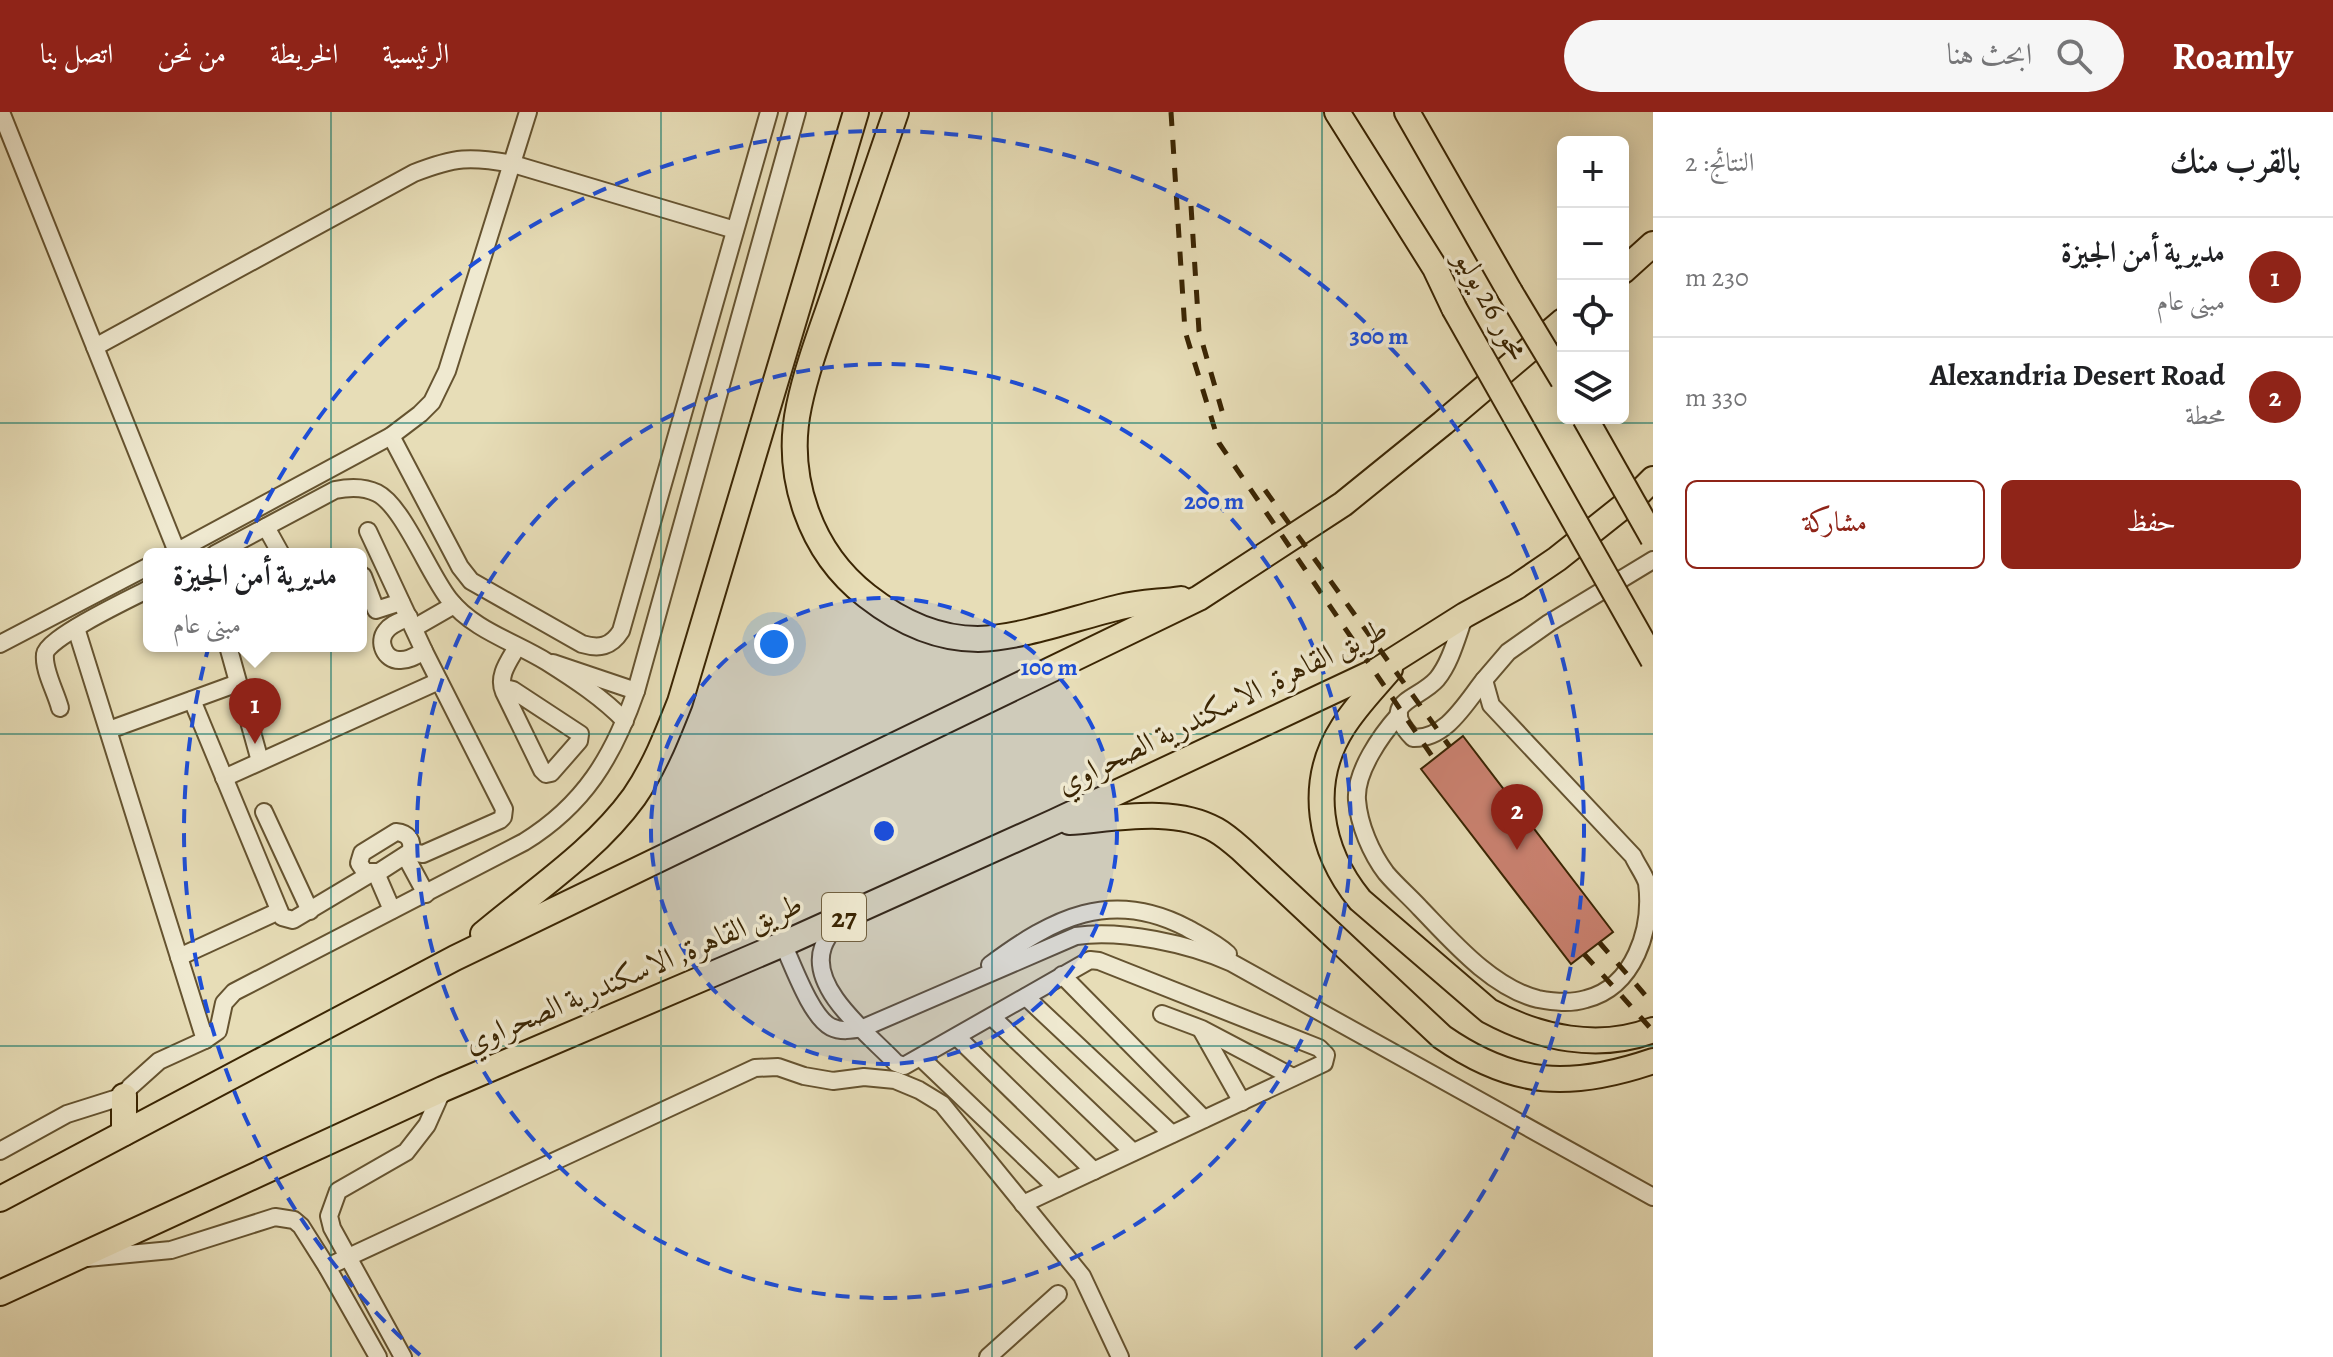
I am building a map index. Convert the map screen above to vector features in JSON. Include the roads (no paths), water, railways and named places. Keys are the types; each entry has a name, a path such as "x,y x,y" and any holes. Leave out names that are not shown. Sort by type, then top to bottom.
{"highway":[{"path":"455,958 602,833 633,798 658,757 680,702 856,112"},
{"path":"896,112 798,407 794,451 799,491 811,525 827,555 851,584 886,611 912,625 961,637 1005,636 1124,606 1199,598"},
{"name":"محور 26 يوليو","path":"1337,112 1435,268 1454,308 1653,660"},
{"name":"محور 26 يوليو","path":"1410,115 1557,370"},
{"path":"1629,266 1653,244"},
{"path":"0,1199 455,958 1199,598 1343,504 1557,326"},
{"path":"1588,424 1653,538"},
{"name":"طريق القاهرة, الاسكندرية الصحراوي","path":"0,1293 443,1089 840,919 1378,670 1557,559 1653,479"},
{"path":"1403,655 1350,716 1327,760 1321,810 1323,827 1333,858 1360,900 1489,1011 1541,1033 1594,1041 1626,1039 1653,1030"},
{"path":"1054,822 1156,817 1196,822 1218,831 1442,1037 1469,1056 1500,1070 1570,1080 1611,1074 1653,1061"},
{"path":"124,1096 124,1133"}],"street":[{"path":"1,112 173,548"},
{"path":"184,548 391,436 420,414 440,388 528,112"},
{"path":"391,436 460,567 471,581 582,644 595,648 615,640 621,631 769,112"},
{"path":"0,1151 67,1114 124,1096 159,1061 218,1031 224,1003 234,992 426,894 546,828 572,803 603,765 636,691 797,112"},
{"path":"95,347 414,173 449,160 478,158 513,164 735,230"},
{"path":"226,548 335,490 355,488 376,492 392,506 454,605 517,647 547,662 610,705 625,721"},
{"path":"266,527 278,548"},
{"path":"192,700 284,919 290,921 310,911 408,854 423,854 500,820 505,813 368,531"},
{"path":"1465,615 1449,659 1436,680 1401,705 1399,715 1403,728 1413,738 1426,738 1452,722 1508,652 1549,623 1653,560"},
{"path":"0,644 143,569"},
{"path":"367,586 376,610 408,615"},
{"path":"60,708 45,654 50,643 143,592"},
{"path":"424,651 401,661 394,660 382,646 383,636 388,628 408,615 454,605"},
{"path":"76,628 205,1040"},
{"path":"504,692 513,690 580,734 579,741 551,773 543,773 504,692 500,680 517,647"},
{"path":"230,652 260,761"},
{"path":"547,662 636,691"},
{"path":"1399,715 1384,732 1366,763 1356,797 1361,826 1386,872 1464,953 1511,989 1561,1003 1588,999 1612,986 1638,960 1649,930 1652,910 1647,883 1633,856 1491,705 1484,680"},
{"path":"224,778 439,681"},
{"path":"109,730 238,683"},
{"path":"264,812 310,911"},
{"path":"373,873 365,872 359,863 362,853 391,833 402,832 411,841 408,854 426,894"},
{"path":"373,873 392,910"},
{"path":"966,983 1024,939 1069,916 1107,908 1142,910 1178,924 1219,946 1251,974"},
{"path":"179,957 279,911"},
{"path":"840,919 822,948 822,968 839,1007 896,1063 904,1066 1090,960 1319,1048 1326,1055 1324,1063 1023,1204"},
{"path":"783,944 816,1012 832,1027 847,1030 863,1028 1064,940 1088,934 1191,946 1251,974 1653,1197"},
{"path":"1062,975 1204,1119"},
{"path":"1026,997 1172,1134"},
{"path":"1162,1014 1202,1029 1293,1077"},
{"path":"992,1017 1133,1152"},
{"path":"1202,1029 1242,1102"},
{"path":"957,1037 1094,1171"},
{"path":"921,1058 1057,1188"},
{"path":"327,1267 755,1068 778,1067 833,1081 879,1078 919,1090 942,1104 1082,1276 1120,1357"},
{"path":"403,1357 346,1257 329,1216 338,1191 406,1152 427,1125 443,1089"},
{"path":"69,1260 171,1250 275,1217 294,1220 327,1267 378,1357"},
{"path":"346,1298 364,1287"},
{"path":"988,1357 1058,1294"}],"railway":[{"path":"1171,112 1185,331 1219,443 1434,759"},
{"path":"1191,206 1199,331 1222,411"},
{"path":"1265,490 1450,747"},
{"path":"1599,942 1653,1004"},
{"path":"1584,954 1653,1031"}],"place":[{"name":"مديرية أمن الجيزة","path":"255,744"},
{"name":"Alexandria Desert Road","path":"1517,850"}]}
